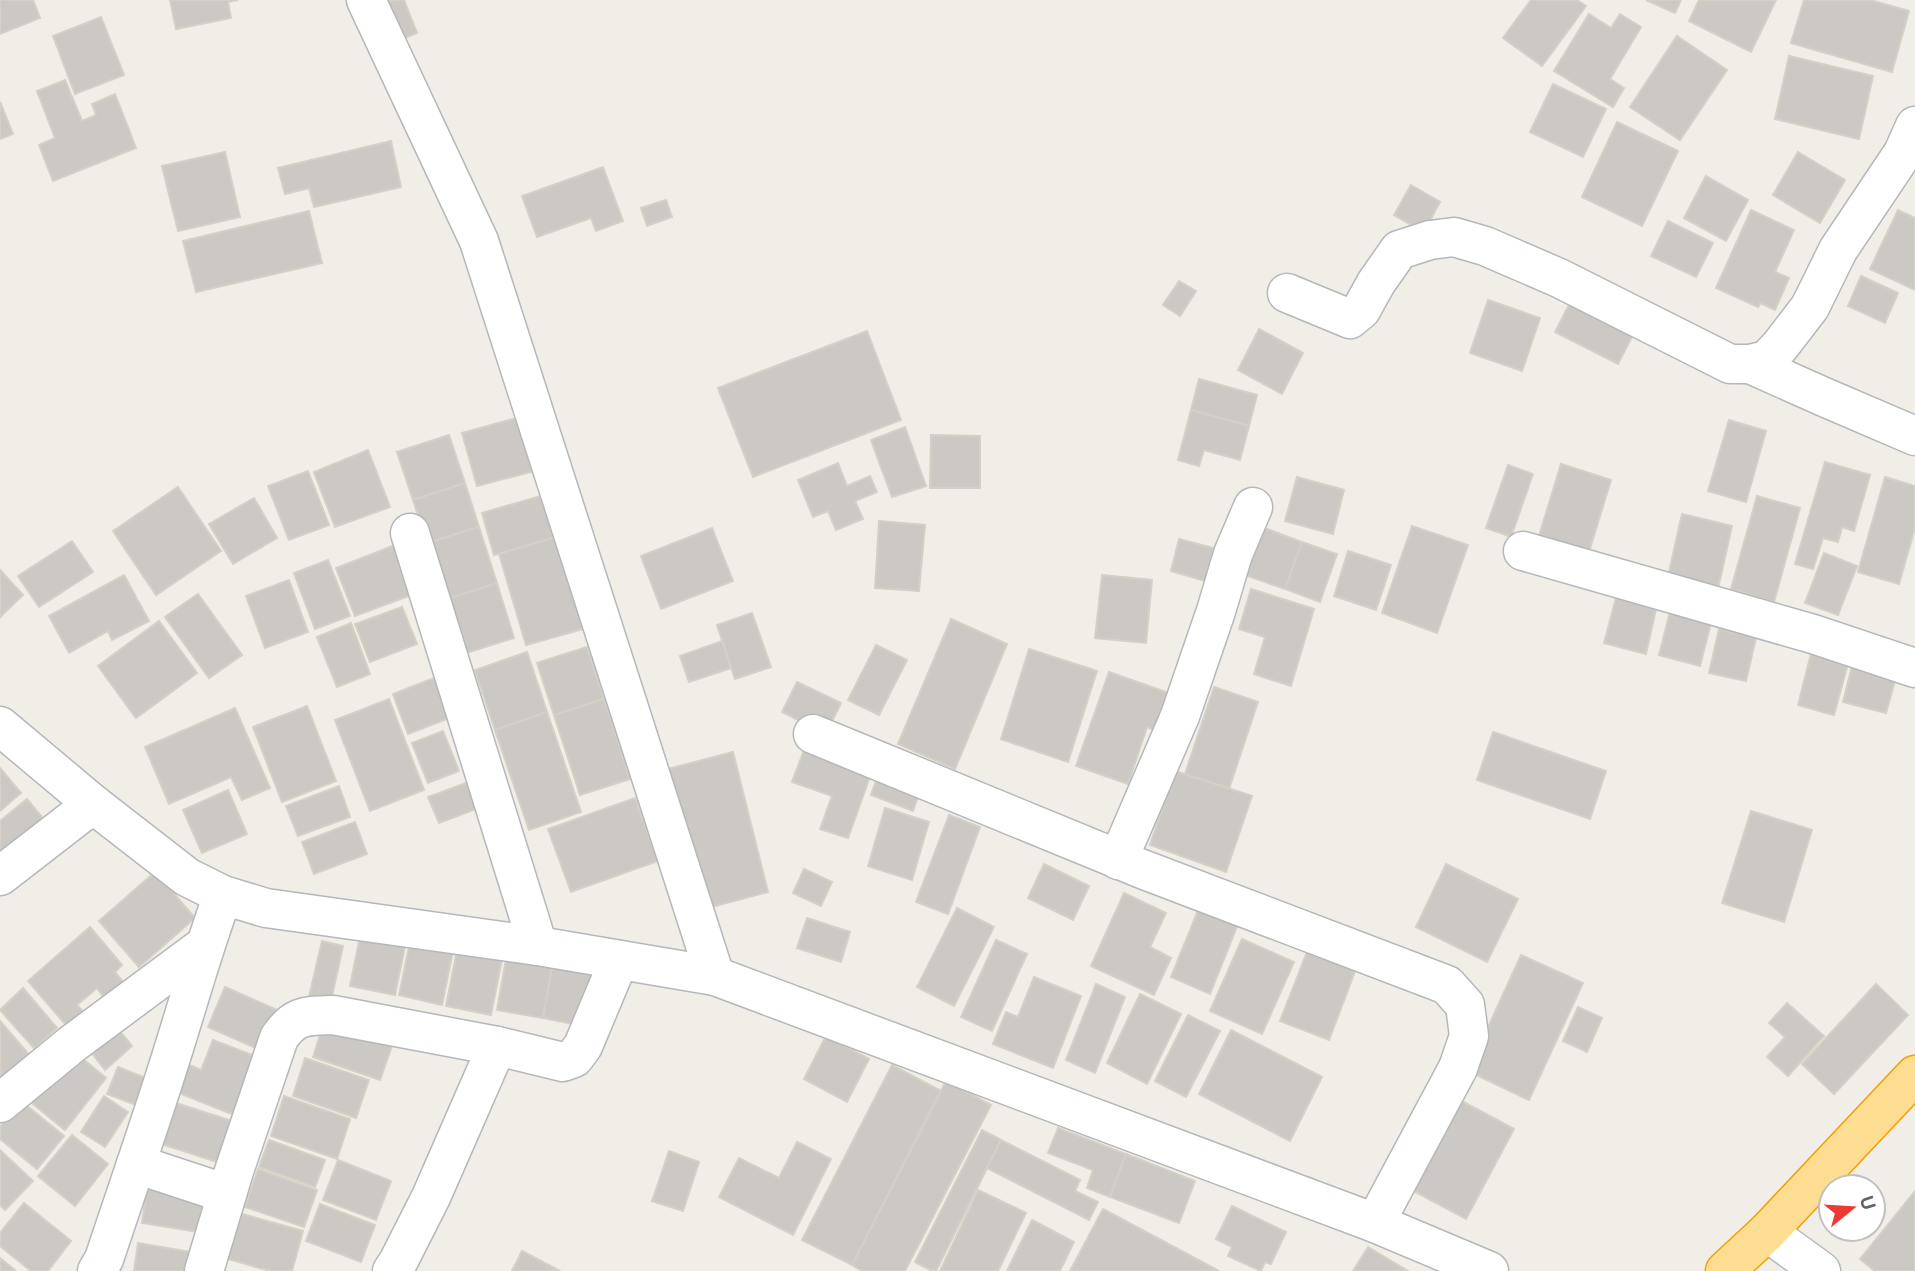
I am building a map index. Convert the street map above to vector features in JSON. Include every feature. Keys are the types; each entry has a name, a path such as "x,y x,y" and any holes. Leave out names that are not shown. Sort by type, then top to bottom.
{"highway":[{"path":"1725,1271 1767,1232 1915,1074"}],"street":[{"path":"366,0 479,241 715,976"},
{"path":"1287,293 1350,319 1361,310 1399,250 1430,240 1454,237 1485,246 1559,278 1730,365 1767,360 1810,307 1838,250 1903,153 1915,126"},
{"path":"1750,363 1915,436"},
{"path":"1118,860 1180,716 1233,554 1253,507"},
{"path":"410,533 538,946"},
{"path":"1523,551 1813,634 1915,668"},
{"path":"0,726 93,804 187,877 223,895 266,908 538,946 715,976 1375,1223 1489,1271"},
{"path":"813,734 1118,860 1447,985 1465,1005 1469,1036 1458,1068 1375,1223"},
{"path":"0,876 93,804"},
{"path":"97,1271 104,1259 136,1164 204,946 223,895"},
{"path":"0,1103 204,946"},
{"path":"204,1271 279,1038 288,1025 306,1016 333,1015 497,1046 563,1062 574,1058 583,1046 619,960"},
{"path":"392,1271 431,1197 497,1046"},
{"path":"136,1164 227,1194"},
{"path":"1767,1232 1821,1271"}],"building":[{"path":"0,0 33,0 40,18 0,34"},
{"path":"170,0 238,0 228,2 231,18 176,29"},
{"path":"404,0 417,33 398,41 383,3"},
{"path":"1531,0 1577,0 1586,6 1542,66 1503,38"},
{"path":"1646,0 1681,0 1675,13"},
{"path":"1699,0 1776,0 1751,52 1689,21"},
{"path":"1804,0 1870,0 1909,11 1892,72 1791,43"},
{"path":"1589,14 1611,28 1620,14 1641,27 1610,79 1624,88 1613,107 1554,71"},
{"path":"101,17 124,75 75,94 53,36"},
{"path":"1677,36 1727,70 1680,140 1630,107"},
{"path":"1789,56 1873,76 1859,139 1775,119"},
{"path":"65,80 82,121 96,115 92,104 115,94 136,148 53,181 39,145 55,138 37,91"},
{"path":"1553,84 1606,109 1583,157 1530,132"},
{"path":"0,102 13,134 0,139"},
{"path":"1617,122 1678,151 1642,226 1582,197"},
{"path":"391,141 401,187 314,207 309,188 285,194 278,168"},
{"path":"225,152 240,217 178,231 162,166"},
{"path":"1798,152 1845,180 1820,223 1773,195"},
{"path":"603,167 623,221 596,231 591,218 537,237 522,196"},
{"path":"1706,176 1748,200 1726,241 1684,218"},
{"path":"1411,185 1440,202 1424,232 1394,215"},
{"path":"666,200 672,217 647,226 641,208"},
{"path":"1751,210 1794,230 1775,272 1789,278 1775,310 1760,303 1758,307 1716,288"},
{"path":"1898,210 1915,218 1915,290 1870,269"},
{"path":"309,211 322,263 196,292 183,241"},
{"path":"1668,221 1713,243 1696,277 1651,256"},
{"path":"1861,276 1898,293 1885,323 1848,306"},
{"path":"1179,281 1196,291 1180,316 1163,305"},
{"path":"1574,295 1637,327 1618,364 1555,332"},
{"path":"1488,300 1540,318 1522,371 1470,353"},
{"path":"1259,329 1303,353 1282,394 1238,370"},
{"path":"867,331 901,420 753,477 718,388"},
{"path":"1199,379 1257,395 1249,426 1191,410"},
{"path":"1191,410 1249,426 1240,460 1204,450 1199,466 1178,460"},
{"path":"520,417 534,471 477,486 462,433"},
{"path":"1729,420 1766,431 1746,502 1708,491"},
{"path":"905,427 926,486 892,497 871,440"},
{"path":"449,435 465,483 413,500 397,452"},
{"path":"931,435 980,436 980,488 930,488"},
{"path":"368,450 390,507 335,527 314,472"},
{"path":"1825,462 1870,475 1854,531 1842,527 1838,542 1823,538 1813,569 1795,564"},
{"path":"838,463 847,486 870,476 877,492 855,501 863,519 836,530 828,511 813,517 798,480"},
{"path":"1561,464 1611,480 1589,552 1539,536"},
{"path":"1508,465 1533,474 1511,537 1486,528"},
{"path":"308,471 329,525 289,540 268,486"},
{"path":"1297,477 1344,490 1333,534 1285,521"},
{"path":"1885,477 1915,486 1915,528 1899,584 1858,572"},
{"path":"465,483 479,527 427,543 413,500"},
{"path":"178,487 221,551 156,595 113,531"},
{"path":"544,495 556,537 494,555 482,513"},
{"path":"1757,496 1800,508 1774,602 1731,589"},
{"path":"254,498 277,538 233,564 209,524"},
{"path":"1682,514 1732,526 1717,593 1667,581"},
{"path":"879,521 925,525 919,591 875,588"},
{"path":"1256,525 1302,542 1285,589 1239,573"},
{"path":"1412,526 1468,545 1437,633 1382,613"},
{"path":"479,527 497,583 445,600 427,543"},
{"path":"712,528 733,581 661,609 641,556"},
{"path":"556,537 583,629 526,645 499,554"},
{"path":"1179,539 1228,552 1219,585 1171,571"},
{"path":"72,541 93,572 39,607 18,576"},
{"path":"1302,542 1337,554 1320,602 1285,589"},
{"path":"395,545 414,594 355,616 336,568"},
{"path":"1348,551 1391,565 1376,610 1334,596"},
{"path":"1824,553 1857,566 1838,615 1805,603"},
{"path":"328,560 350,616 315,629 294,573"},
{"path":"0,570 23,595 0,617"},
{"path":"124,575 149,621 112,640 108,631 69,653 49,616"},
{"path":"1102,575 1152,580 1146,643 1095,638"},
{"path":"289,580 308,632 265,648 246,596"},
{"path":"497,583 514,638 463,654 445,600"},
{"path":"1251,589 1314,609 1291,686 1254,674 1265,637 1239,629"},
{"path":"198,594 242,655 209,678 165,617"},
{"path":"1616,598 1656,609 1646,654 1604,643"},
{"path":"402,607 417,644 370,662 355,624"},
{"path":"1671,608 1712,619 1700,666 1659,655"},
{"path":"752,613 771,667 735,679 717,625"},
{"path":"951,619 1007,644 955,769 898,744"},
{"path":"159,621 197,673 136,718 98,666"},
{"path":"351,623 370,674 337,687 317,637"},
{"path":"1719,629 1756,638 1746,681 1709,673"},
{"path":"722,641 731,668 689,682 680,656"},
{"path":"876,645 907,660 879,715 848,700"},
{"path":"1813,646 1850,656 1834,715 1798,705"},
{"path":"587,647 604,699 554,715 537,663"},
{"path":"1029,649 1097,671 1068,762 1001,739"},
{"path":"527,652 547,712 495,730 475,670"},
{"path":"1854,658 1898,670 1886,713 1843,702"},
{"path":"1109,672 1175,695 1161,733 1147,727 1128,784 1076,766"},
{"path":"439,676 455,716 408,734 393,694"},
{"path":"797,682 841,703 826,734 782,712"},
{"path":"1214,687 1258,702 1229,789 1185,774"},
{"path":"389,699 424,790 370,811 335,720"},
{"path":"604,699 630,779 580,795 554,715"},
{"path":"307,706 336,781 282,802 253,727"},
{"path":"235,708 270,788 242,800 231,777 169,804 145,747"},
{"path":"547,712 581,812 529,830 495,730"},
{"path":"443,731 459,771 428,783 412,743"},
{"path":"1493,732 1606,771 1590,819 1477,780"},
{"path":"806,745 873,768 848,838 820,829 832,796 792,782"},
{"path":"733,752 768,892 704,909 668,769"},
{"path":"881,767 923,782 913,811 871,795"},
{"path":"0,768 21,793 0,811"},
{"path":"1175,771 1252,796 1226,872 1150,845"},
{"path":"474,780 484,806 439,823 428,797"},
{"path":"339,786 350,817 298,836 286,806"},
{"path":"228,790 247,834 202,853 183,810"},
{"path":"635,798 658,861 571,892 548,829"},
{"path":"27,799 46,822 0,858 0,821"},
{"path":"885,808 929,822 912,880 868,866"},
{"path":"1751,811 1812,830 1784,922 1722,903"},
{"path":"949,815 980,827 948,914 916,902"},
{"path":"355,822 367,854 314,874 302,842"},
{"path":"1044,864 1089,886 1073,920 1028,898"},
{"path":"1446,864 1518,899 1487,962 1416,927"},
{"path":"804,869 832,882 821,906 793,893"},
{"path":"155,872 195,918 139,967 99,921"},
{"path":"1124,893 1166,913 1150,947 1171,958 1154,995 1091,966"},
{"path":"1201,903 1240,919 1210,994 1171,977"},
{"path":"957,908 994,927 954,1006 917,987"},
{"path":"807,918 850,932 841,962 797,948"},
{"path":"90,927 122,965 115,972 124,983 105,999 97,988 77,1005 87,1016 71,1031 28,981"},
{"path":"362,927 407,937 395,995 350,986"},
{"path":"411,937 454,946 442,1005 399,995"},
{"path":"1242,939 1294,962 1262,1034 1210,1011"},
{"path":"996,940 1027,954 992,1031 961,1017"},
{"path":"322,941 343,946 331,1001 309,997"},
{"path":"458,945 503,954 491,1015 446,1006"},
{"path":"1309,947 1357,966 1329,1040 1280,1021"},
{"path":"508,948 554,957 543,1018 497,1010"},
{"path":"1521,955 1583,983 1529,1100 1468,1071"},
{"path":"554,957 594,965 583,1026 543,1018"},
{"path":"1034,977 1081,996 1053,1068 993,1044 1006,1012 1018,1017"},
{"path":"1096,984 1125,997 1095,1073 1066,1060"},
{"path":"1876,984 1908,1015 1834,1094 1802,1064"},
{"path":"225,987 284,1013 267,1053 208,1027"},
{"path":"23,988 57,1028 34,1048 0,1010"},
{"path":"1140,994 1181,1014 1147,1084 1107,1063"},
{"path":"1787,1003 1824,1036 1788,1076 1767,1057 1785,1037 1769,1023"},
{"path":"1578,1007 1602,1018 1587,1052 1563,1041"},
{"path":"1188,1015 1220,1031 1186,1097 1155,1081"},
{"path":"325,1019 393,1043 380,1080 313,1057"},
{"path":"0,1021 31,1057 0,1084"},
{"path":"118,1029 132,1046 105,1070 91,1052"},
{"path":"1231,1030 1322,1077 1290,1141 1199,1094"},
{"path":"826,1036 869,1059 847,1102 804,1079"},
{"path":"213,1040 257,1057 234,1115 176,1092 187,1064 201,1070"},
{"path":"73,1051 106,1078 65,1130 32,1103"},
{"path":"305,1058 369,1080 356,1118 293,1096"},
{"path":"892,1065 941,1091 852,1265 802,1240"},
{"path":"118,1067 146,1078 136,1105 107,1094"},
{"path":"946,1081 991,1105 905,1271 862,1271 852,1265"},
{"path":"104,1096 128,1112 105,1147 81,1132"},
{"path":"284,1096 350,1119 337,1159 271,1136"},
{"path":"1458,1099 1514,1129 1466,1219 1410,1189"},
{"path":"21,1101 64,1136 37,1169 0,1139 0,1127"},
{"path":"176,1103 232,1121 220,1163 162,1144"},
{"path":"1058,1128 1126,1154 1110,1197 1087,1188 1093,1170 1048,1153"},
{"path":"982,1130 1001,1140 936,1271 932,1271 915,1262"},
{"path":"72,1135 108,1164 75,1206 38,1176"},
{"path":"269,1140 325,1160 315,1187 259,1167"},
{"path":"1001,1140 1080,1180 1075,1191 1098,1202 1089,1220 987,1168"},
{"path":"797,1142 831,1159 793,1235 719,1197 739,1158 779,1178"},
{"path":"0,1150 33,1181 5,1210 0,1205"},
{"path":"669,1151 699,1162 683,1211 652,1201"},
{"path":"1126,1154 1195,1181 1179,1223 1110,1197"},
{"path":"338,1160 391,1181 376,1220 323,1200"},
{"path":"258,1169 317,1190 304,1227 245,1207"},
{"path":"148,1183 204,1191 199,1232 142,1223"},
{"path":"978,1190 1026,1213 998,1271 940,1271"},
{"path":"1915,1191 1915,1271 1875,1271 1860,1259 1873,1243 1887,1243 1887,1226"},
{"path":"24,1203 71,1241 48,1271 31,1271 0,1246 0,1233"},
{"path":"320,1204 375,1225 361,1262 306,1241"},
{"path":"1232,1206 1286,1232 1271,1264 1265,1262 1261,1271 1228,1256 1232,1247 1216,1239"},
{"path":"1103,1209 1219,1271 1070,1271"},
{"path":"239,1213 303,1231 292,1271 270,1271 225,1258"},
{"path":"1032,1220 1074,1242 1060,1271 1007,1271"},
{"path":"138,1243 197,1253 194,1271 134,1271"},
{"path":"1368,1247 1408,1271 1353,1271"},
{"path":"522,1251 560,1271 512,1271"},
{"path":"0,1258 16,1271 0,1271"}]}
